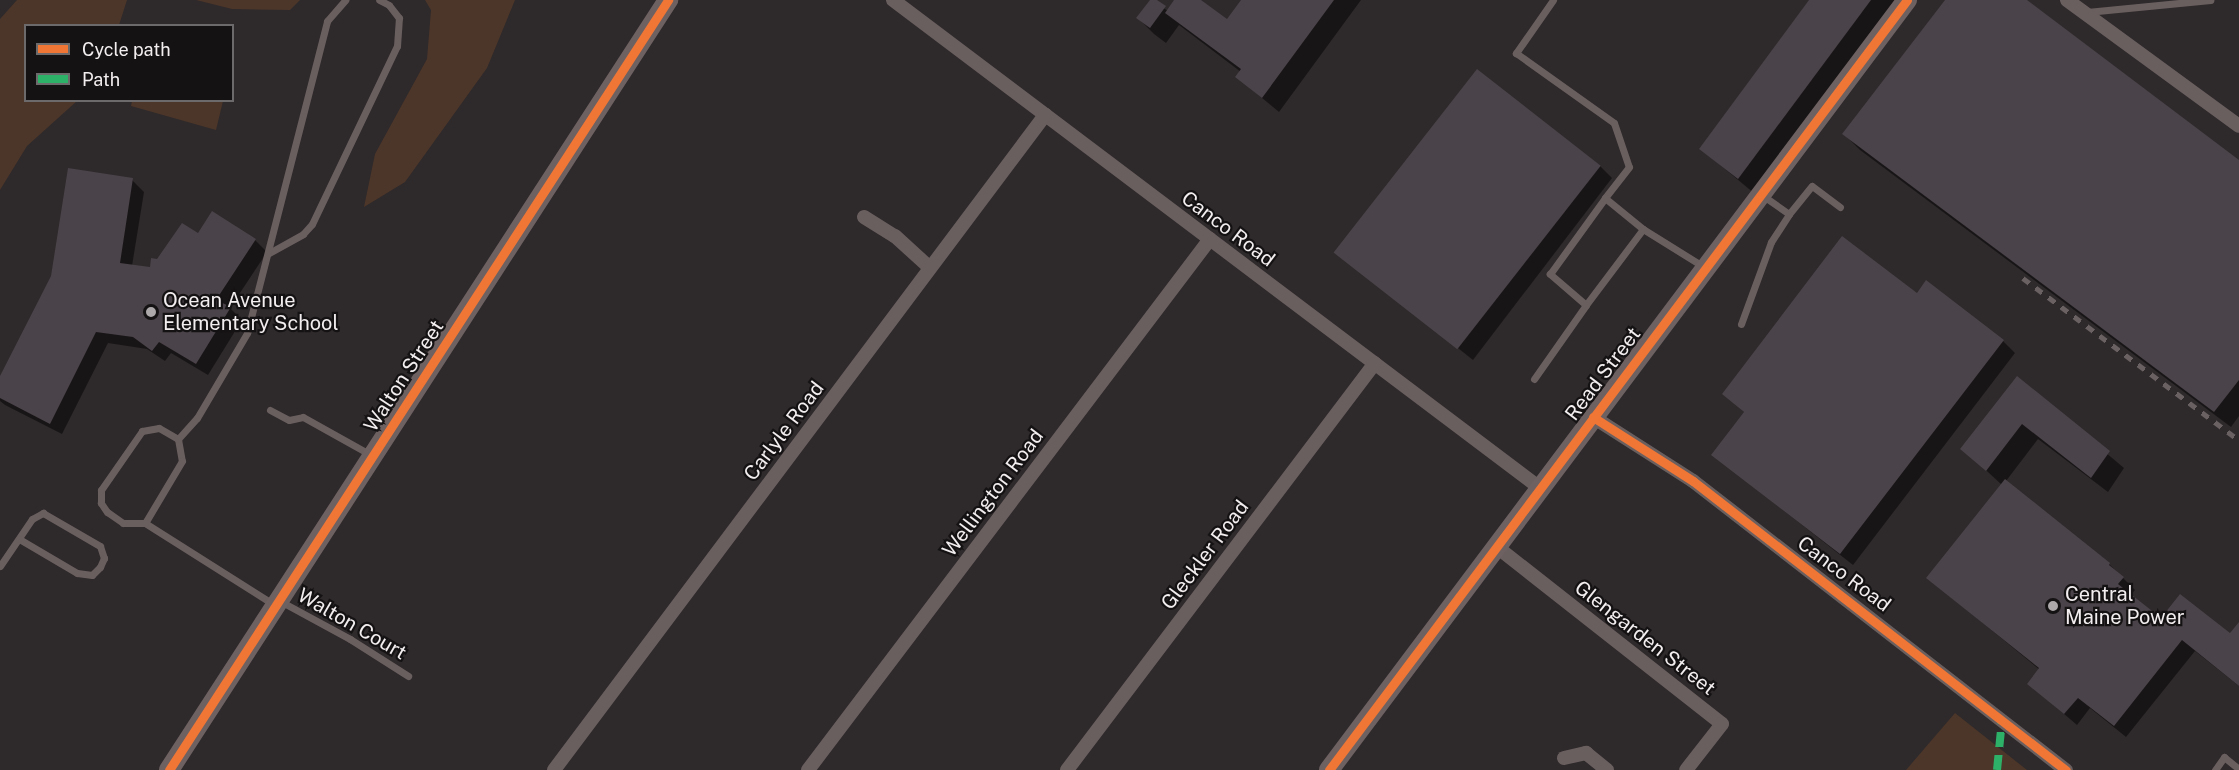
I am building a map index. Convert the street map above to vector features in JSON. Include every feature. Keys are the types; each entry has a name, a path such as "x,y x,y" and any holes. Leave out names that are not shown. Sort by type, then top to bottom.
{"street":[{"name":"Walton Street","path":"169,770 668,0"},
{"name":"Canco Road","path":"893,0 1540,488"},
{"name":"Read Street","path":"1329,770 1907,0"},
{"path":"2067,0 2239,126"},
{"name":"Carlyle Road","path":"554,770 1044,115"},
{"path":"864,217 895,236 930,268"},
{"name":"Wellington Road","path":"808,770 1210,239"},
{"name":"Gleckler Road","path":"1066,770 1375,363"},
{"name":"Canco Road","path":"1593,417 1693,481 2066,770"},
{"name":"Glengarden Street","path":"1497,547 1722,724 1686,770"},
{"path":"1563,758 1586,753 1607,770"}],"lane":[{"path":"178,439 197,418 247,333 269,254 281,192 327,21 345,0"},
{"path":"269,254 298,238 312,224 397,46 399,18 389,5 379,0"},
{"path":"1553,0 1516,53 1614,123 1629,167 1550,274 1586,305"},
{"path":"2083,13 2210,0"},
{"path":"1742,324 1771,242 1789,214 1812,186 1840,207"},
{"path":"1761,195 1789,214"},
{"path":"1605,198 1643,229 1706,269"},
{"path":"1534,379 1643,229"},
{"path":"270,410 289,420 303,417 373,456"},
{"path":"159,428 178,439 182,461 145,523 123,523 107,512 101,503 101,490 142,431 159,428"},
{"path":"0,566 32,519 43,513 100,546 104,558 100,567 92,575 77,573 19,539"},
{"name":"Walton Court","path":"145,523 278,604 350,639 408,676"},
{"path":"2215,770 2224,757 2239,769"}],"shaded area":[{"path":"17,0 127,0 119,24 24,24 24,102 76,102 27,146 0,190 0,19"},
{"path":"196,0 300,0 290,10 232,9"},
{"path":"425,0 515,0 487,68 405,182 364,207 375,154 427,59 431,10"},
{"path":"132,102 223,102 216,130 131,106"},
{"path":"1955,713 2027,770 1906,770"}],"building":[{"path":"1150,0 1157,0 1166,6 1150,28 1136,18"},
{"path":"1174,0 1201,0 1227,19 1241,0 1334,0 1262,98 1235,77 1241,69 1165,13"},
{"path":"1809,0 1871,0 1738,179 1699,149"},
{"path":"1945,0 2027,0 2239,160 2239,380 2214,412 1842,134"},
{"path":"1477,69 1601,166 1457,349 1334,253"},
{"path":"68,168 133,178 120,263 150,267 151,258 157,259 182,223 198,233 212,211 256,239 216,300 231,307 196,364 159,342 152,351 133,337 96,332 50,424 0,398 0,376 51,276"},
{"path":"1842,236 1917,293 1926,280 2004,340 1840,554 1711,455 1744,412 1722,394"},
{"path":"2017,376 2110,451 2091,478 2022,424 1986,471 1960,449"},
{"name":"Central Maine Power","path":"2005,479 2110,563 2109,565 2124,577 2118,584 2161,618 2180,594 2230,633 2239,622 2239,686 2182,640 2114,726 2078,698 2064,714 2027,684 2039,668 1926,578"}],"railway":[{"path":"2023,278 2239,440"}],"marked path":[{"path":"1997,770 2002,720"}],"cycle path":[{"path":"169,770 668,0"},
{"path":"1329,770 1907,0"},
{"path":"1593,417 1693,481 2066,770"}],"place":[{"name":"Ocean Avenue Elementary School","path":"151,312"},
{"name":"Central Maine Power","path":"2053,606"}]}
